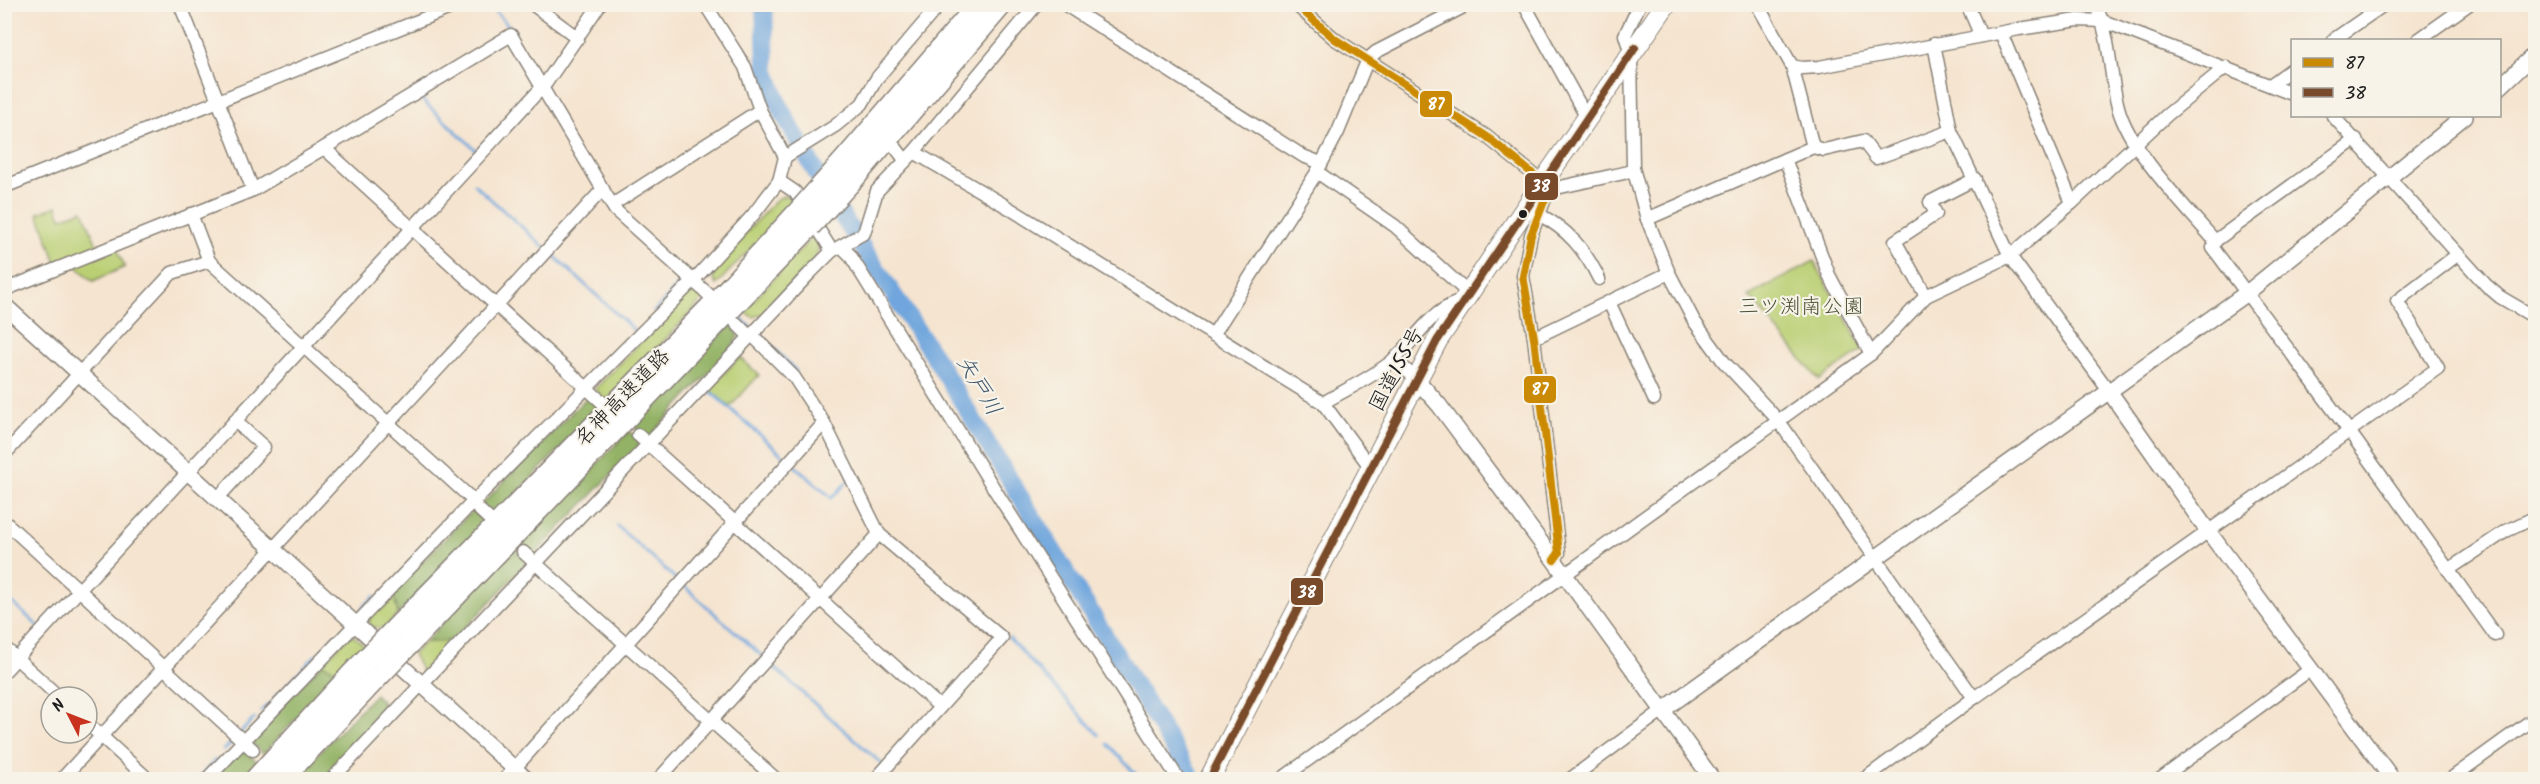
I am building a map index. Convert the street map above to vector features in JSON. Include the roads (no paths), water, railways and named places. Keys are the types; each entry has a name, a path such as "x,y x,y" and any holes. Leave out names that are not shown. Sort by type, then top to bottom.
{"highway":[{"name":"名神高速道路","path":"848,171 979,4"},
{"name":"名神高速道路","path":"255,780 359,682 805,218 1002,4"},
{"name":"国道155号","path":"1209,779 1437,341 1464,299 1545,186 1587,118 1666,4"},
{"name":"名神高速道路","path":"281,780 359,682"}],"street":[{"path":"180,4 253,190"},
{"path":"4,187 460,4"},
{"path":"532,4 578,38"},
{"path":"4,672 542,87 600,4"},
{"path":"705,4 745,66 760,110 787,156"},
{"path":"206,780 473,502 694,280 753,215 779,181 787,156 807,141 835,126 862,104 877,78 940,4"},
{"path":"331,780 419,683 751,336 839,248 864,233 877,191 1037,4"},
{"path":"1064,4 1303,156 1395,226 1464,299 1450,305 1420,329 1394,359 1323,404"},
{"path":"1295,4 1335,39 1486,136 1545,186 1633,171"},
{"path":"1213,335 1319,168 1338,132 1368,59 1376,52 1469,4"},
{"path":"1524,4 1587,118"},
{"path":"1640,4 1625,35 1631,54 1633,171 1647,219 1669,273 1694,321 1724,362 1778,420 1974,698"},
{"path":"1757,4 1792,66 1813,147"},
{"path":"1967,4 1982,36"},
{"path":"2095,4 2103,21 2119,109 2134,144 2215,241"},
{"path":"2334,39 2385,4"},
{"path":"2419,39 2469,4"},
{"path":"1792,66 1819,67 1934,44 2078,20 2103,21 2291,94"},
{"path":"2001,33 2072,203"},
{"path":"4,290 253,190 511,35 612,205 708,294"},
{"path":"1934,44 1951,131 2010,256 2208,531 2393,780"},
{"path":"2501,85 2535,53"},
{"path":"1280,780 1871,354 1926,296 2010,256 2072,203 2167,115 2226,67"},
{"path":"2270,85 2291,70"},
{"path":"862,104 870,114"},
{"path":"612,205 760,110"},
{"path":"2334,117 2457,255 2500,297 2535,318"},
{"path":"1569,780 1663,710 2248,292 2464,117"},
{"path":"1647,219 1813,147 1824,150 1863,141 1876,158 1951,131"},
{"path":"2355,139 2215,241 2213,248 2248,292 2495,636"},
{"path":"324,148 603,403"},
{"path":"896,148 1013,211 1323,404 1371,468"},
{"path":"1785,159 1830,275 1871,354"},
{"path":"1926,296 1895,241 1936,214 1930,201 1975,178"},
{"path":"779,181 795,192 839,248 850,255 993,487 1005,502 1179,780"},
{"path":"1545,186 1522,276 1534,338 1559,553 1554,560"},
{"path":"61,780 603,189"},
{"path":"191,214 209,261 388,423 489,519"},
{"path":"1538,214 1556,223 1575,239 1599,279"},
{"path":"1863,780 1974,698 2438,368 2397,301 2457,255"},
{"path":"4,455 172,273 209,261"},
{"path":"1534,338 1669,273"},
{"path":"1609,302 1654,399"},
{"path":"4,305 419,683 509,774 527,780"},
{"path":"736,323 794,377 824,423 879,534 1002,638 874,780"},
{"path":"1394,359 1439,405 1565,574 1713,780"},
{"path":"217,499 264,447 235,421"},
{"path":"509,774 824,423"},
{"path":"638,435 940,707"},
{"path":"2448,570 2506,531 2535,517"},
{"path":"4,521 253,750"},
{"path":"658,780 879,534"},
{"path":"524,552 777,780"},
{"path":"4,647 46,685"},
{"path":"2159,780 2311,669"},
{"path":"2449,780 2535,717"},
{"path":"101,736 149,780"}],"waterway":[{"path":"489,4 514,32"},
{"name":"矢戸川","path":"764,4 766,69 780,108 840,213 939,364 1193,780"},
{"path":"418,96 477,151 476,153"},
{"path":"474,184 544,247"},
{"path":"551,253 635,331"},
{"path":"654,312 686,277"},
{"path":"741,318 751,328"},
{"path":"761,335 796,371"},
{"path":"711,392 786,458"},
{"path":"794,465 832,498 849,480"},
{"path":"617,526 678,581"},
{"path":"684,586 762,656"},
{"path":"4,595 39,627"},
{"path":"362,608 375,596"},
{"path":"328,643 336,635"},
{"path":"1009,638 1099,735"},
{"path":"287,685 316,655"},
{"path":"769,663 883,765"},
{"path":"274,698 279,693"},
{"path":"261,711 269,703"},
{"path":"241,732 255,718"},
{"path":"224,750 235,739"},
{"path":"1108,744 1141,780"},
{"path":"197,780 215,760"}],"park label":[{"name":"三ツ渕南公園","path":"1801,306"}]}
